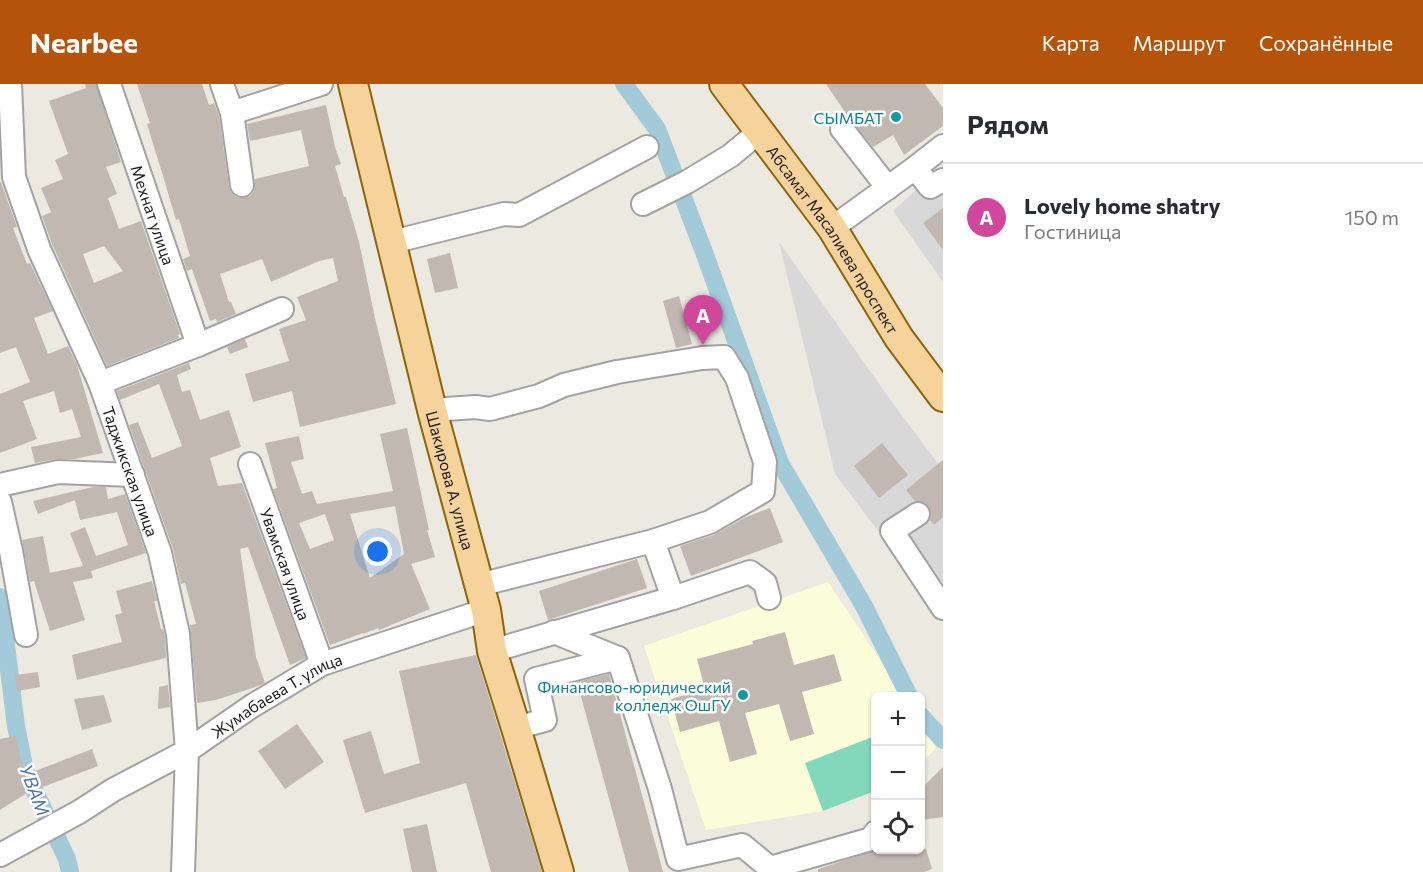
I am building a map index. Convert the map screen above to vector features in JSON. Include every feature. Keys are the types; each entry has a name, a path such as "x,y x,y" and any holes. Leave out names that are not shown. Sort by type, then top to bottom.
{"main road":[{"name":"Шакирова А. улица","path":"353,84 432,410 483,597 492,651 559,872"},
{"name":"Абсамат Масалиева проспект","path":"724,84 832,228 899,338 943,397"}],"street":[{"name":"Таджикская улица","path":"10,84 14,177 39,249 100,383 160,553 178,634 187,751 183,872"},
{"name":"Мехнат улица","path":"109,84 198,345"},
{"path":"222,84 232,113 242,185"},
{"path":"232,113 321,84"},
{"path":"842,129 888,188"},
{"path":"643,204 730,156 759,132"},
{"path":"392,242 504,214 519,215 647,147"},
{"path":"832,228 943,147"},
{"path":"915,168 930,187 943,180"},
{"path":"100,383 282,309"},
{"name":"Жумабаева Т. улица","path":"6,852 79,812 113,790 187,751 252,706 322,664 483,597 710,522 763,490 765,462 737,378 724,357 702,358 617,372 564,385 539,396 489,409 475,406 432,410"},
{"name":"Увамская улица","path":"250,464 322,664"},
{"path":"0,485 58,472 133,476"},
{"path":"0,502 26,635"},
{"path":"918,514 892,531 941,599"},
{"path":"653,541 673,598"},
{"path":"492,651 673,598 750,572 765,583 769,598"},
{"path":"554,632 618,658"},
{"path":"516,728 545,720 536,679 618,658"},
{"path":"618,658 660,789 678,859 742,845 770,868 871,839"}],"shaded area":[{"path":"943,165 943,282 893,211"},
{"path":"779,242 894,405 943,470 943,616 835,474"},
{"path":"828,582 901,692 871,692 871,793 823,811 706,830 644,646"},
{"path":"925,730 936,748 925,759"}],"green space":[{"path":"871,738 871,793 823,811 805,763"}],"building":[{"path":"85,84 96,84 121,162 106,167 117,194 108,198 119,229 141,221 180,334 179,338 107,366 52,244 42,216 51,212 41,188 63,179 55,160 68,154 49,101 86,88","holes":["104,246 123,271 94,283 83,254"]},
{"path":"137,84 202,84 209,105 214,103 219,116 229,187 232,194 243,198 250,196 254,191 255,179 309,166 301,130 250,141 247,124 326,105 341,164 335,166 359,242 396,404 300,427 292,391 253,402 245,374 289,361 279,329 306,320 297,297 338,281 333,258 319,261 271,282 262,259 220,274 229,302 236,314 217,322 216,319 210,321 192,269 187,271 183,259 190,256 179,219 176,220"},
{"name":"СЫМБАТ","path":"826,84 925,84 943,108 943,126 904,155 893,135 873,147 849,118"},
{"path":"0,182 17,227 13,228 27,264 30,263 53,311 34,318 48,354 68,346 77,365 103,453 35,463 31,447 81,437 72,409 60,413 54,391 23,401 37,439 0,453 0,394 30,382 16,347 0,353"},
{"path":"943,208 943,250 923,223"},
{"path":"450,253 458,288 435,293 427,259"},
{"path":"679,296 692,344 676,348 663,301"},
{"path":"245,339 248,347 230,354 227,347"},
{"path":"189,363 191,369 177,375 182,392 190,390 200,420 229,410 241,447 210,458 218,486 242,483 306,658 290,665 248,547 240,549 256,657 265,683 216,700 197,703 190,625 196,624 185,583 181,584 173,549 129,425 138,422 152,458 182,446 159,384 120,400 117,391"},
{"path":"407,428 429,530 427,530 435,557 411,564 430,609 379,630 378,628 330,645 273,489 277,488 265,443 299,436 304,459 291,462 302,494 312,491 317,504 393,491 380,434","holes":["395,506 404,554 370,578 350,514","325,514 334,540 310,549 299,523"]},
{"path":"882,443 908,475 879,498 854,466"},
{"path":"943,460 943,517 934,525 930,520 929,506 924,502 915,501 906,490"},
{"path":"93,487 106,487 108,499 125,494 146,553 91,571 93,578 73,582 85,620 50,631 34,581 30,582 22,540 43,536 50,573 83,566 70,533 85,527 96,556 128,545 117,512 80,520 75,500 38,514 33,501"},
{"path":"770,508 783,542 691,576 680,546 714,535 746,517"},
{"path":"637,559 647,588 548,620 539,591"},
{"path":"152,581 157,601 154,601 165,636 166,658 77,680 72,655 122,642 115,615 122,613 116,591"},
{"name":"Финансово-юридический колледж ОшГУ","path":"785,632 794,665 834,654 842,681 802,692 814,734 790,741 779,704 745,713 757,754 730,762 719,721 680,732 671,699 705,689 697,659 753,644 752,641"},
{"path":"476,655 542,872 491,872 466,783 365,813 343,740 371,731 384,774 420,763 399,671"},
{"path":"38,672 40,687 17,691 15,675"},
{"path":"609,674 663,872 629,872 577,682"},
{"path":"168,685 170,707 158,709 159,687"},
{"path":"104,695 112,722 82,730 74,699"},
{"path":"297,724 324,762 285,789 258,751"},
{"path":"15,736 25,775 92,749 98,766 27,793 0,810 0,739"},
{"path":"943,767 943,817 925,819 925,785"},
{"path":"427,824 437,872 412,872 403,829"},
{"path":"926,849 932,869 924,872 818,872 818,869 871,852 871,854 925,854"}],"waterway":[{"path":"624,84 657,129 780,463 864,606 907,692"},
{"name":"УВАМ","path":"0,597 16,726 25,771 67,859 70,872"},
{"path":"925,720 943,740"}],"place":[{"name":"СЫМБАТ","path":"896,117"},
{"name":"Lovely home shatry","path":"703,345"},
{"name":"Финансово-юридический колледж ОшГУ","path":"743,695"}]}
